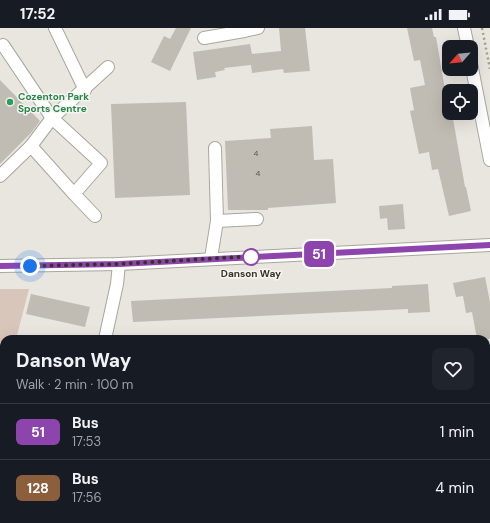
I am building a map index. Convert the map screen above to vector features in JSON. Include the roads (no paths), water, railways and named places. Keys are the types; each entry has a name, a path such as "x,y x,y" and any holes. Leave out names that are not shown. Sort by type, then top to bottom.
{"street":[{"path":"55,28 85,90"},
{"path":"204,38 244,29 258,28"},
{"path":"464,28 467,40"},
{"path":"3,45 52,118 101,163 74,194"},
{"path":"0,176 31,146 52,118 85,90 108,67"},
{"path":"474,76 490,160"},
{"path":"31,146 95,216"},
{"path":"211,258 217,221 215,148"},
{"path":"217,221 257,219"},
{"path":"0,266 119,264 211,258 490,245"},
{"path":"105,335 117,284 119,264"}],"place":[{"name":"Cozenton Park Sports Centre","path":"10,102"},
{"name":"Danson Way","path":"251,257"}]}
